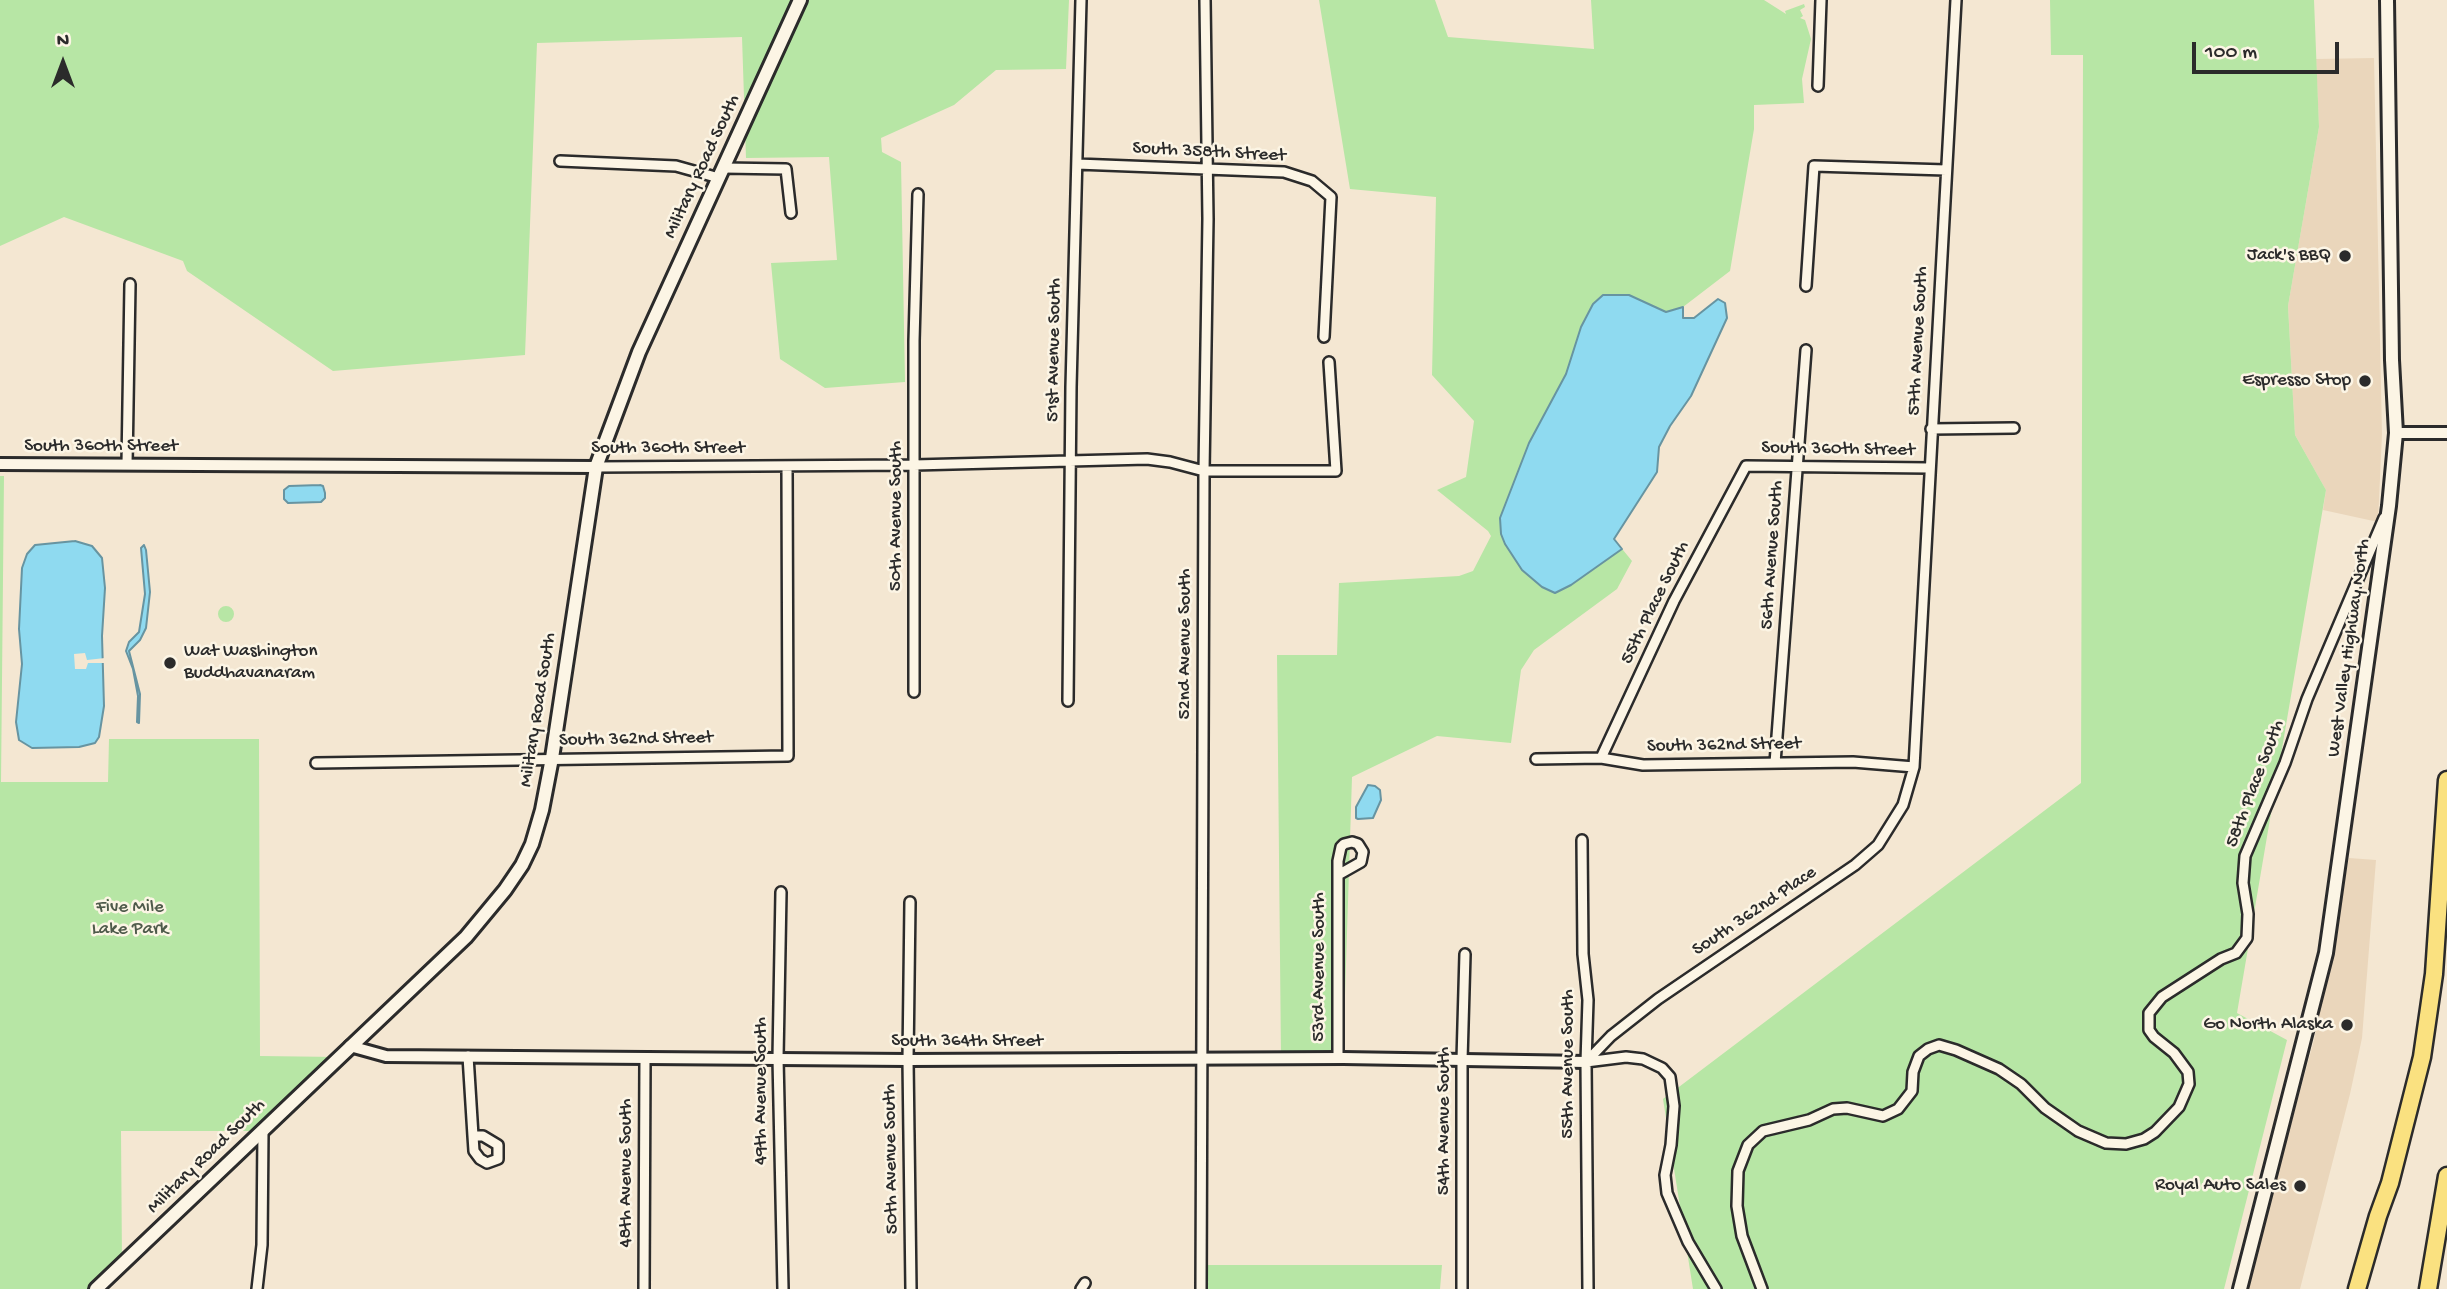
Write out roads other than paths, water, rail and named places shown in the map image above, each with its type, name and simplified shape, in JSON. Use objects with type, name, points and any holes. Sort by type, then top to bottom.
[{"type":"highway","points":[[2357,1289],[2390,1183],[2422,1057],[2434,974],[2447,780]]},
{"type":"highway","points":[[2428,1289],[2447,1176]]},
{"type":"main road","name":"Military Road South","points":[[96,1289],[466,937],[505,890],[532,844],[552,758],[596,467],[639,352],[800,0]]},
{"type":"main road","name":"West Valley Highway North","points":[[2240,1289],[2326,953],[2389,506],[2396,433],[2392,360],[2387,0]]},
{"type":"street","name":"51st Avenue South","points":[[1068,701],[1071,387],[1081,0]]},
{"type":"street","name":"52nd Avenue South","points":[[1201,1289],[1207,168],[1205,0]]},
{"type":"street","points":[[1818,86],[1822,0]]},
{"type":"street","name":"57th Avenue South","points":[[1914,767],[1956,0]]},
{"type":"street","points":[[560,161],[676,166],[722,173],[786,169],[791,214]]},
{"type":"street","name":"South 358th Street","points":[[1077,164],[1284,172],[1312,181],[1331,197],[1324,337]]},
{"type":"street","points":[[1806,285],[1814,166],[1946,170]]},
{"type":"street","name":"50th Avenue South","points":[[914,692],[914,341],[918,194]]},
{"type":"street","points":[[127,464],[130,284]]},
{"type":"street","name":"56th Avenue South","points":[[1775,763],[1806,350]]},
{"type":"street","name":"South 360th Street","points":[[0,464],[596,467],[914,465],[1147,459],[1170,461],[1204,471],[1336,471],[1329,362]]},
{"type":"street","name":"South 360th Street","points":[[1931,429],[2014,428]]},
{"type":"street","points":[[2396,433],[2447,433]]},
{"type":"street","name":"South 362nd Street","points":[[316,763],[788,756],[787,466]]},
{"type":"street","name":"South 360th Street","points":[[1746,466],[1929,468]]},
{"type":"street","name":"55th Place South","points":[[1601,758],[1674,601],[1746,466]]},
{"type":"street","name":"58th Place South","points":[[1762,1289],[1742,1236],[1738,1216],[1738,1171],[1748,1145],[1763,1131],[1809,1120],[1833,1109],[1847,1108],[1884,1115],[1899,1109],[1912,1091],[1913,1072],[1919,1056],[1928,1049],[1940,1045],[1999,1069],[2021,1084],[2045,1108],[2078,1130],[2106,1143],[2126,1144],[2144,1139],[2155,1132],[2179,1107],[2189,1084],[2188,1072],[2174,1053],[2149,1030],[2149,1013],[2162,997],[2242,947],[2247,938],[2248,914],[2243,883],[2245,856],[2285,763],[2307,699],[2389,506]]},
{"type":"street","name":"South 362nd Street","points":[[1536,759],[1601,758],[1643,765],[1853,762],[1914,767]]},
{"type":"street","name":"South 362nd Place","points":[[1586,1062],[1611,1036],[1658,999],[1855,865],[1878,845],[1903,805],[1914,767]]},
{"type":"street","name":"55th Avenue South","points":[[1582,840],[1583,954],[1588,1000],[1588,1289]]},
{"type":"street","name":"53rd Avenue South","points":[[1338,875],[1338,1058]]},
{"type":"street","name":"49th Avenue South","points":[[781,892],[778,1058],[783,1289]]},
{"type":"street","name":"50th Avenue South","points":[[910,902],[908,1059],[911,1289]]},
{"type":"street","name":"54th Avenue South","points":[[1462,1289],[1465,954]]},
{"type":"street","name":"South 364th Street","points":[[350,1046],[386,1056],[1338,1058],[1586,1062]]},
{"type":"street","points":[[468,1056],[473,1136]]},
{"type":"street","points":[[1586,1062],[1634,1057],[1656,1064],[1668,1074],[1674,1105],[1666,1172],[1667,1193],[1688,1242],[1716,1289]]},
{"type":"street","name":"48th Avenue South","points":[[644,1289],[645,1058]]},
{"type":"street","points":[[257,1289],[261,1245],[263,1130]]},
{"type":"water","points":[[1603,295],[1629,295],[1666,312],[1683,307],[1683,318],[1694,318],[1718,299],[1725,303],[1727,318],[1691,396],[1659,447],[1657,472],[1614,539],[1622,549],[1555,593],[1542,587],[1522,570],[1505,544],[1500,518],[1529,443],[1566,374],[1581,327],[1593,304]]},
{"type":"water","points":[[320,485],[325,493],[321,502],[288,503],[284,499],[284,490],[289,486]]},
{"type":"water","points":[[75,541],[92,546],[102,558],[105,588],[102,636],[104,706],[99,737],[95,743],[79,747],[32,748],[19,740],[16,722],[22,664],[19,629],[22,568],[27,554],[35,545]]},
{"type":"water","points":[[144,545],[150,592],[146,628],[140,640],[129,651],[140,694],[139,723],[138,696],[133,669],[126,651],[129,642],[139,632],[145,594],[141,548]]},
{"type":"water","points":[[1368,785],[1380,790],[1381,800],[1373,818],[1358,819],[1356,807]]},
{"type":"place","name":"Jack's BBQ","points":[[2345,256]]},
{"type":"place","name":"Espresso Stop","points":[[2365,381]]},
{"type":"place","name":"Wat Washington Buddhavanaram","points":[[170,663]]},
{"type":"place","name":"Go North Alaska","points":[[2347,1025]]},
{"type":"place","name":"Royal Auto Sales","points":[[2300,1186]]},
{"type":"park label","name":"Five Mile Lake Park","points":[[130,919]]}]
